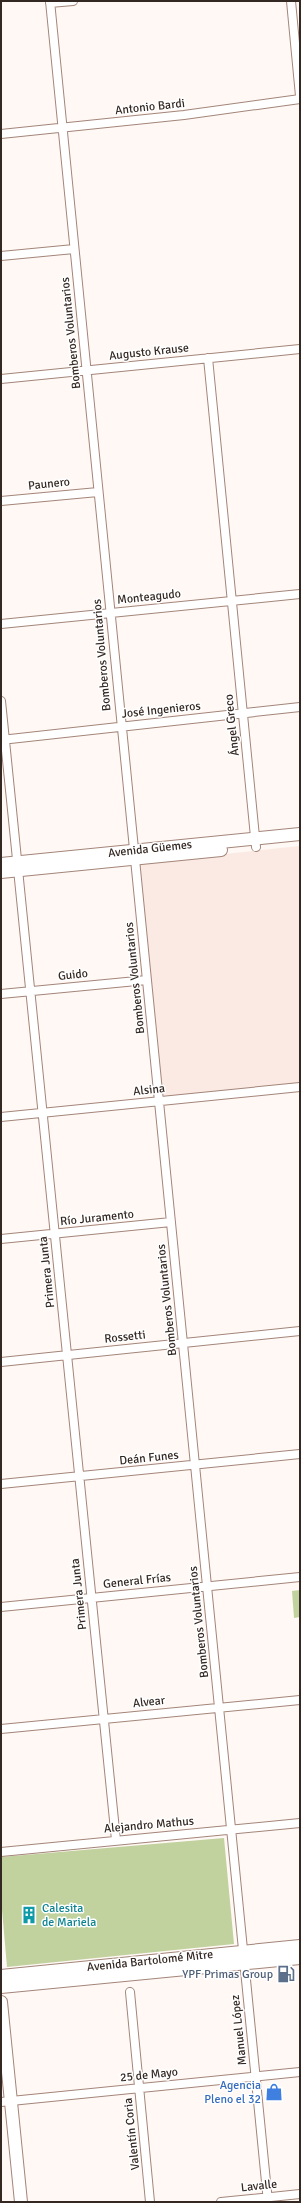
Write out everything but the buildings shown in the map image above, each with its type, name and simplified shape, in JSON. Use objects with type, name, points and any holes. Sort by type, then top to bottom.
[{"type":"main road","name":"Avenida Güemes","points":[[256,843],[300,834]]},
{"type":"main road","name":"Avenida Güemes","points":[[1,872],[17,867],[135,854],[256,843],[300,842]]},
{"type":"main road","name":"Avenida Güemes","points":[[1,864],[17,867]]},
{"type":"main road","name":"Avenida Bartolomé Mitre","points":[[1,1987],[244,1958],[300,1946]]},
{"type":"main road","name":"Avenida Bartolomé Mitre","points":[[1,1976],[244,1958],[300,1958]]},
{"type":"main road","points":[[1,2002],[6,2101],[21,2202]]},
{"type":"street","points":[[50,2],[74,1]]},
{"type":"street","points":[[291,1],[300,97]]},
{"type":"street","name":"Bomberos Voluntarios","points":[[50,2],[244,1958]]},
{"type":"street","name":"Antonio Bardi","points":[[1,134],[184,116],[300,97]]},
{"type":"street","points":[[1,256],[74,249]]},
{"type":"street","name":"Augusto Krause","points":[[1,379],[300,348]]},
{"type":"street","name":"Ángel Greco","points":[[208,358],[256,843]]},
{"type":"street","name":"Paunero","points":[[1,501],[98,492]]},
{"type":"street","name":"Monteagudo","points":[[1,624],[300,594]]},
{"type":"street","name":"Primera Junta","points":[[1,701],[3,740],[55,1234],[116,1840]]},
{"type":"street","name":"José Ingenieros","points":[[3,740],[300,707]]},
{"type":"street","name":"Guido","points":[[1,994],[147,980]]},
{"type":"street","name":"Alsina","points":[[1,1117],[300,1087]]},
{"type":"street","name":"Río Juramento","points":[[1,1239],[171,1222]]},
{"type":"street","name":"Rossetti","points":[[1,1362],[300,1331]]},
{"type":"street","name":"Deán Funes","points":[[1,1484],[300,1454]]},
{"type":"street","name":"General Frías","points":[[1,1607],[300,1577]]},
{"type":"street","name":"Alvear","points":[[1,1729],[300,1700]]},
{"type":"street","name":"Alejandro Mathus","points":[[1,1852],[300,1823]]},
{"type":"street","name":"Manuel López","points":[[244,1958],[268,2200]]},
{"type":"street","name":"Valentín Coria","points":[[130,1992],[150,2202]]},
{"type":"street","name":"25 de Mayo","points":[[6,2101],[300,2072]]},
{"type":"street","name":"Lavalle","points":[[221,2202],[268,2200],[300,2194]]},
{"type":"shaded area","points":[[300,846],[300,1084],[162,1097],[139,863]]},
{"type":"green space","points":[[300,1590],[300,1617],[294,1618],[292,1591]]},
{"type":"green space","points":[[224,1838],[234,1944],[7,1967],[1,1898],[1,1857]]},
{"type":"place","name":"Calesita de Mariela","points":[[29,1915]]},
{"type":"place","name":"YPF Primas Group","points":[[286,1974]]},
{"type":"place","name":"Agencia Pleno el 32","points":[[274,2092]]}]
